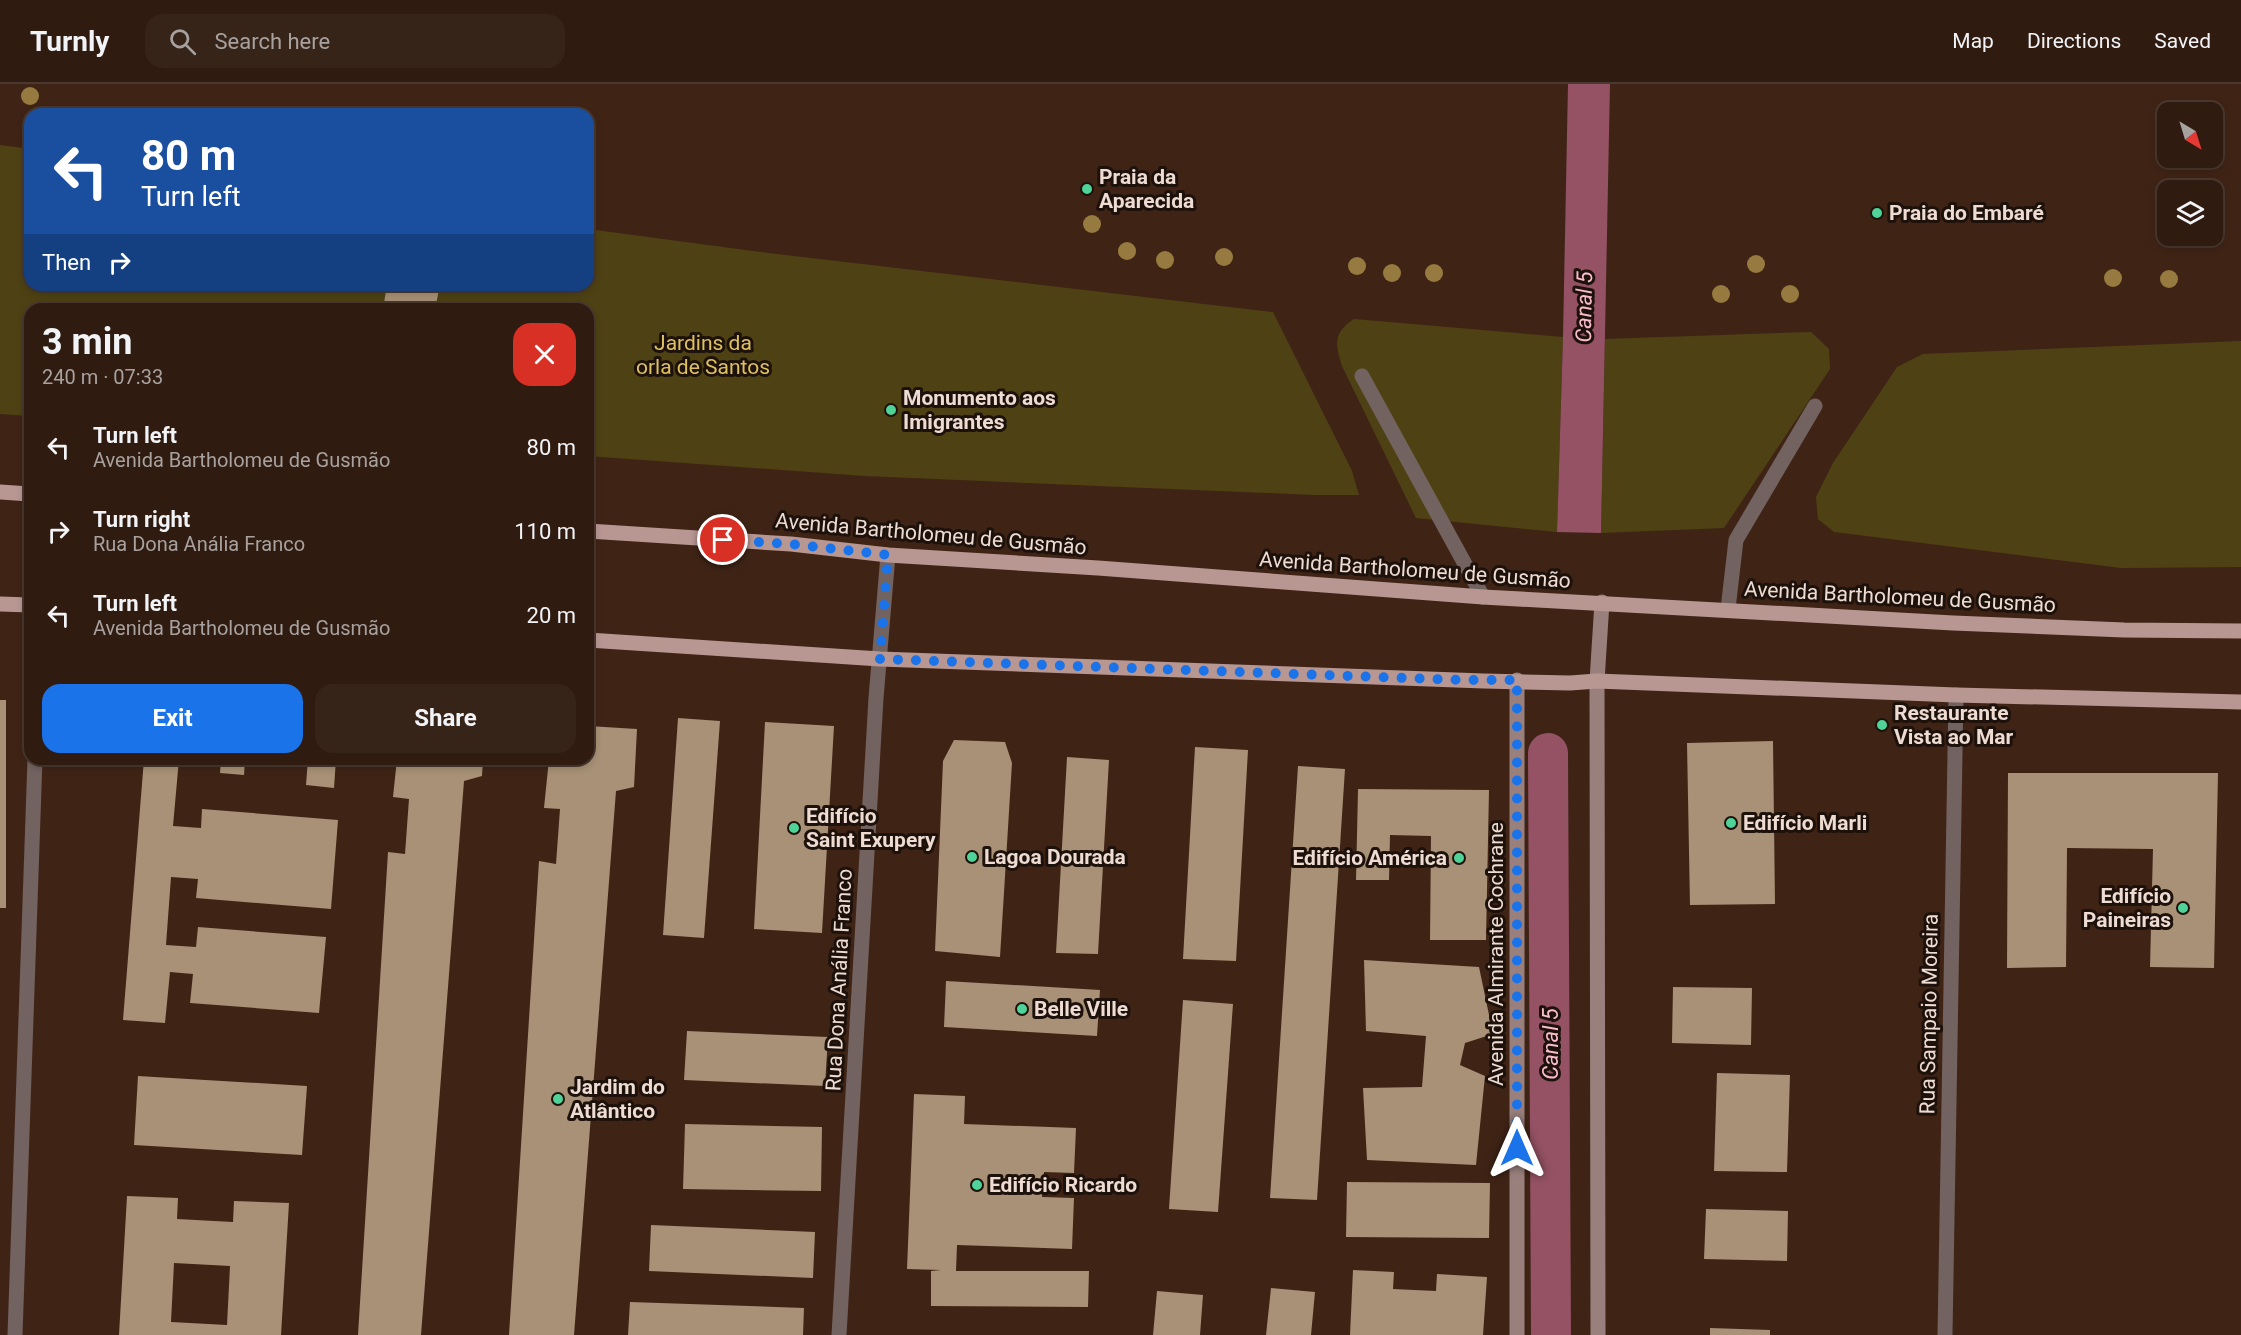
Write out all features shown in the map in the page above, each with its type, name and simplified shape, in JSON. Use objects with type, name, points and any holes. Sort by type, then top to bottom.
[{"type":"main road","points":[[0,492],[24,494]]},
{"type":"main road","name":"Avenida Bartholomeu de Gusmão","points":[[594,531],[791,544],[888,555],[1483,597],[1964,623],[2124,630],[2241,631]]},
{"type":"main road","points":[[1598,1335],[1597,681],[1602,602]]},
{"type":"main road","points":[[0,604],[24,605]]},
{"type":"main road","points":[[594,640],[880,659],[1484,681],[1570,683],[1597,681],[2241,702]]},
{"type":"main road","name":"Avenida Almirante Cochrane","points":[[1517,680],[1517,1335]]},
{"type":"street","points":[[1362,376],[1483,597]]},
{"type":"street","points":[[1728,609],[1736,540],[1815,406]]},
{"type":"street","name":"Rua Dona Anália Franco","points":[[838,1335],[888,555]]},
{"type":"street","name":"Rua Sampaio Moreira","points":[[1945,1335],[1956,694]]},
{"type":"street","points":[[15,1335],[35,765]]},
{"type":"green space","name":"Jardins da orla de Santos","points":[[0,145],[24,148],[24,291],[594,291],[594,230],[768,253],[1273,312],[1352,471],[1359,495],[865,476],[594,456],[594,303],[24,303],[24,416],[0,414]]},
{"type":"green space","points":[[1354,319],[1563,337],[1557,532],[1416,518],[1342,366],[1337,345],[1339,334]]},
{"type":"green space","points":[[1811,332],[1829,349],[1830,369],[1724,528],[1601,533],[1605,339]]},
{"type":"green space","points":[[2241,341],[2241,567],[2121,568],[1834,532],[1818,519],[1816,497],[1833,463],[1897,367],[1923,354]]},
{"type":"water","points":[[1568,84],[1610,84],[1601,533],[1557,532]]},
{"type":"building","points":[[386,291],[439,291],[436,303],[384,303]]},
{"type":"building","points":[[0,700],[6,700],[6,908],[0,908]]},
{"type":"building","points":[[678,718],[720,721],[704,938],[663,935]]},
{"type":"building","name":"Edifício Saint Exupery","points":[[765,722],[834,726],[822,933],[754,929]]},
{"type":"building","name":"Jardim do Atlântico","points":[[594,726],[637,729],[634,787],[616,791],[574,1335],[509,1335],[539,861],[556,864],[560,809],[544,808],[548,765],[594,765]]},
{"type":"building","name":"Lagoa Dourada","points":[[954,740],[1005,742],[1012,763],[1000,957],[935,951],[943,761]]},
{"type":"building","name":"Edifício Marli","points":[[1773,741],[1775,904],[1690,905],[1687,743]]},
{"type":"building","points":[[1195,747],[1248,750],[1236,961],[1183,959]]},
{"type":"building","points":[[1067,757],[1109,760],[1098,954],[1056,953]]},
{"type":"building","points":[[144,765],[178,765],[173,826],[201,828],[202,809],[338,820],[331,909],[196,898],[198,879],[171,877],[166,945],[196,947],[198,927],[326,937],[319,1013],[190,1003],[193,974],[170,972],[165,1023],[123,1020]]},
{"type":"building","points":[[221,765],[245,765],[244,775],[220,773]]},
{"type":"building","points":[[308,765],[336,765],[334,788],[306,785]]},
{"type":"building","points":[[396,765],[483,765],[482,776],[464,781],[421,1335],[358,1335],[388,852],[405,854],[409,799],[393,797]]},
{"type":"building","points":[[1298,766],[1345,769],[1317,1200],[1270,1198]]},
{"type":"building","points":[[2008,773],[2218,773],[2214,968],[2150,967],[2153,849],[2067,848],[2066,967],[2007,968]]},
{"type":"building","name":"Edifício América","points":[[1358,789],[1489,790],[1486,940],[1430,940],[1431,836],[1390,835],[1389,880],[1356,880]]},
{"type":"building","points":[[1364,960],[1479,967],[1493,1034],[1465,1043],[1460,1065],[1485,1076],[1476,1165],[1367,1160],[1363,1088],[1422,1087],[1426,1036],[1366,1031]]},
{"type":"building","name":"Belle Ville","points":[[946,981],[1100,990],[1097,1036],[944,1027]]},
{"type":"building","points":[[1673,987],[1752,988],[1751,1045],[1672,1043]]},
{"type":"building","points":[[1183,1000],[1233,1004],[1218,1212],[1169,1209]]},
{"type":"building","points":[[687,1031],[828,1037],[825,1086],[684,1080]]},
{"type":"building","points":[[1717,1073],[1790,1075],[1787,1172],[1714,1171]]},
{"type":"building","points":[[138,1076],[307,1086],[302,1155],[134,1145]]},
{"type":"building","name":"Edifício Ricardo","points":[[914,1094],[965,1096],[964,1124],[1076,1128],[1074,1173],[1044,1172],[1042,1197],[1074,1198],[1072,1249],[957,1245],[956,1271],[1089,1271],[1088,1307],[931,1306],[931,1271],[941,1270],[907,1269]]},
{"type":"building","points":[[685,1124],[822,1127],[821,1191],[683,1189]]},
{"type":"building","points":[[1347,1182],[1490,1183],[1489,1238],[1346,1237]]},
{"type":"building","points":[[127,1196],[178,1198],[177,1219],[233,1222],[234,1201],[289,1203],[281,1335],[119,1335]],"holes":[[[174,1263],[230,1266],[227,1325],[171,1322]]]},
{"type":"building","points":[[1706,1209],[1788,1211],[1787,1261],[1704,1259]]},
{"type":"building","points":[[651,1225],[815,1232],[813,1278],[649,1271]]},
{"type":"building","points":[[1353,1270],[1394,1272],[1393,1289],[1436,1291],[1437,1274],[1487,1277],[1483,1335],[1350,1335]]},
{"type":"building","points":[[1271,1288],[1315,1292],[1311,1335],[1266,1335]]},
{"type":"building","points":[[1157,1291],[1203,1295],[1200,1335],[1153,1335]]},
{"type":"building","points":[[630,1302],[804,1308],[803,1335],[628,1335]]},
{"type":"building","points":[[1710,1328],[1770,1330],[1770,1335],[1710,1335]]},
{"type":"waterway","name":"Canal 5","points":[[1548,753],[1551,1335]]},
{"type":"place","name":"Praia da Aparecida","points":[[1087,189]]},
{"type":"place","name":"Praia do Embaré","points":[[1877,213]]},
{"type":"place","name":"Monumento aos Imigrantes","points":[[891,410]]},
{"type":"place","name":"Restaurante Vista ao Mar","points":[[1882,725]]},
{"type":"place","name":"Edifício Marli","points":[[1731,823]]},
{"type":"place","name":"Edifício Saint Exupery","points":[[794,828]]},
{"type":"place","name":"Lagoa Dourada","points":[[972,857]]},
{"type":"place","name":"Edifício América","points":[[1459,858]]},
{"type":"place","name":"Edifício Paineiras","points":[[2183,908]]},
{"type":"place","name":"Belle Ville","points":[[1022,1009]]},
{"type":"place","name":"Jardim do Atlântico","points":[[558,1099]]},
{"type":"place","name":"Edifício Ricardo","points":[[977,1185]]},
{"type":"route","points":[[723,540],[791,544],[888,555],[880,659],[1484,681],[1517,680],[1517,1148]]}]
